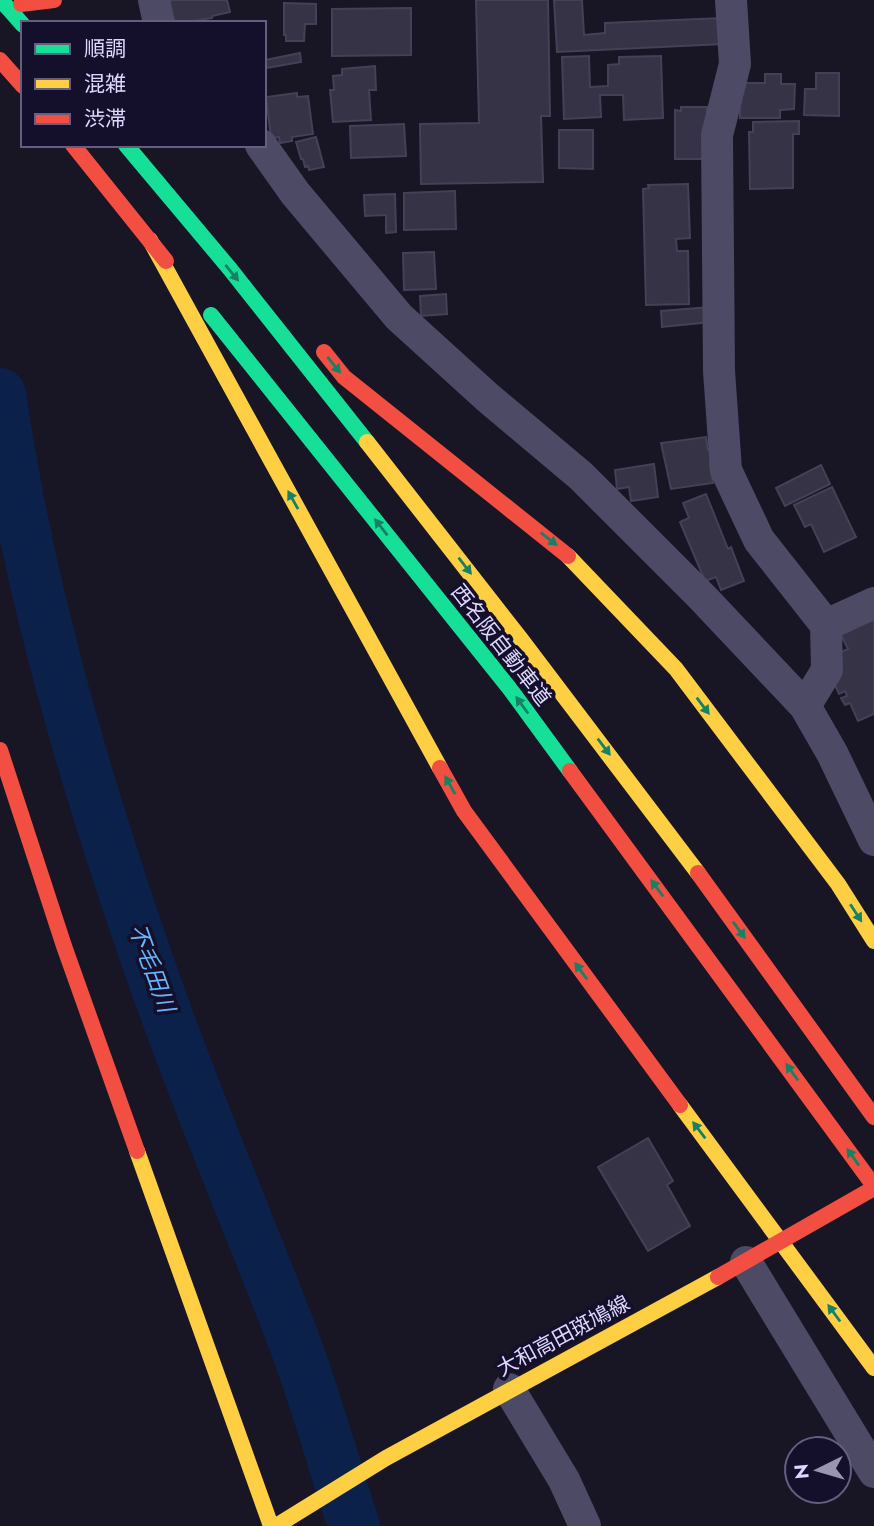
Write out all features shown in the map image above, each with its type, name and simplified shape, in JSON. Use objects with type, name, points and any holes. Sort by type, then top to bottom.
[{"type":"main road","points":[[13,8],[54,0]]},
{"type":"main road","points":[[0,62],[21,84]]},
{"type":"main road","name":"西名阪自動車道","points":[[75,147],[291,413],[510,689],[874,1187]]},
{"type":"main road","name":"西名阪自動車道","points":[[128,147],[324,386],[540,661],[701,877],[870,1112]]},
{"type":"main road","points":[[168,194],[237,253]]},
{"type":"main road","points":[[150,240],[464,811],[874,1368]]},
{"type":"main road","points":[[318,345],[344,377],[561,548],[676,669],[838,884],[874,941]]},
{"type":"main road","points":[[0,750],[69,959],[274,1526]]},
{"type":"main road","name":"大和高田斑鳩線","points":[[274,1526],[386,1458],[746,1262],[874,1187]]},
{"type":"street","points":[[154,0],[159,21]]},
{"type":"street","points":[[731,0],[735,64],[717,135],[719,371],[726,470],[759,540],[826,625],[827,670],[804,706]]},
{"type":"street","points":[[0,62],[9,55],[13,8]]},
{"type":"street","points":[[262,147],[295,193],[399,317],[487,397],[581,476],[702,597],[804,706],[832,753],[874,840]]},
{"type":"street","points":[[826,625],[874,603]]},
{"type":"street","points":[[746,1262],[874,1472]]},
{"type":"street","points":[[509,1389],[564,1480],[585,1526]]},
{"type":"building","points":[[227,0],[230,12],[194,21],[172,21],[168,1]]},
{"type":"building","points":[[476,0],[548,0],[550,116],[541,116],[543,182],[421,184],[420,124],[479,123]]},
{"type":"building","points":[[554,0],[582,0],[584,35],[605,33],[605,23],[722,18],[723,44],[557,52]]},
{"type":"building","points":[[284,3],[316,4],[316,24],[305,24],[304,41],[286,41]]},
{"type":"building","points":[[411,8],[411,55],[332,56],[332,9]]},
{"type":"building","points":[[300,53],[301,62],[266,68],[266,60]]},
{"type":"building","points":[[589,56],[590,87],[608,86],[608,65],[619,64],[619,57],[661,56],[663,118],[624,120],[623,95],[600,95],[601,117],[564,119],[562,57]]},
{"type":"building","points":[[375,66],[376,90],[369,90],[371,120],[333,122],[330,90],[334,90],[333,76],[342,75],[342,69]]},
{"type":"building","points":[[816,73],[839,73],[839,116],[804,115],[805,89],[816,89]]},
{"type":"building","points":[[765,74],[781,74],[781,84],[795,84],[794,109],[780,110],[780,118],[740,118],[740,83],[765,83]]},
{"type":"building","points":[[297,93],[297,97],[308,96],[313,134],[292,137],[292,141],[280,143],[279,137],[271,138],[266,97]]},
{"type":"building","points":[[681,107],[707,107],[707,159],[675,159],[675,110],[681,111]]},
{"type":"building","points":[[799,121],[799,134],[793,134],[793,188],[750,189],[749,132],[753,132],[753,122]]},
{"type":"building","points":[[404,124],[406,156],[351,158],[350,126]]},
{"type":"building","points":[[559,130],[593,130],[593,169],[559,168]]},
{"type":"building","points":[[316,137],[324,167],[309,170],[301,159],[296,142]]},
{"type":"building","points":[[688,184],[690,238],[676,239],[677,251],[688,251],[689,304],[646,305],[643,189],[649,188],[648,185]]},
{"type":"building","points":[[455,191],[456,229],[404,230],[404,193]]},
{"type":"building","points":[[395,194],[396,232],[386,233],[386,215],[365,216],[364,195]]},
{"type":"building","points":[[434,252],[436,289],[404,290],[403,253]]},
{"type":"building","points":[[446,294],[447,314],[421,316],[420,296]]},
{"type":"building","points":[[710,307],[711,322],[662,327],[661,311]]},
{"type":"building","points":[[706,437],[708,450],[712,449],[710,466],[713,483],[671,489],[661,443]]},
{"type":"building","points":[[654,464],[658,497],[631,501],[629,487],[617,489],[615,470]]},
{"type":"building","points":[[821,465],[830,484],[785,506],[776,488]]},
{"type":"building","points":[[832,487],[856,537],[824,552],[811,524],[805,527],[794,505]]},
{"type":"building","points":[[706,494],[744,581],[721,590],[716,577],[705,581],[680,522],[689,518],[683,503]]},
{"type":"building","points":[[874,612],[874,714],[858,721],[850,703],[845,705],[841,698],[847,696],[845,691],[839,694],[830,674],[834,655],[848,649],[838,629]]},
{"type":"building","points":[[648,1138],[673,1181],[667,1185],[690,1226],[648,1251],[598,1167]]},
{"type":"waterway","name":"不毛田川","points":[[0,394],[12,468],[44,616],[105,834],[169,1022],[300,1357],[354,1526]]},
{"type":"traffic: fast","points":[[1,0],[21,23]]},
{"type":"traffic: fast","points":[[128,147],[230,269],[367,442]]},
{"type":"traffic: fast","points":[[211,315],[510,689],[570,771]]},
{"type":"traffic: slow","points":[[150,240],[440,768]]},
{"type":"traffic: slow","points":[[367,442],[698,873]]},
{"type":"traffic: slow","points":[[568,556],[676,669],[838,884],[874,941]]},
{"type":"traffic: slow","points":[[680,1105],[874,1368]]},
{"type":"traffic: slow","points":[[137,1151],[271,1526]]},
{"type":"traffic: slow","points":[[276,1526],[386,1458],[718,1277]]},
{"type":"traffic: jam","points":[[21,4],[54,0]]},
{"type":"traffic: jam","points":[[0,60],[21,84]]},
{"type":"traffic: jam","points":[[75,147],[166,261]]},
{"type":"traffic: jam","points":[[324,352],[344,377],[568,556]]},
{"type":"traffic: jam","points":[[0,750],[64,946],[137,1151]]},
{"type":"traffic: jam","points":[[440,768],[464,811],[680,1105]]},
{"type":"traffic: jam","points":[[570,771],[874,1186]]},
{"type":"traffic: jam","points":[[698,873],[874,1117]]},
{"type":"traffic: jam","points":[[718,1277],[874,1188]]}]
